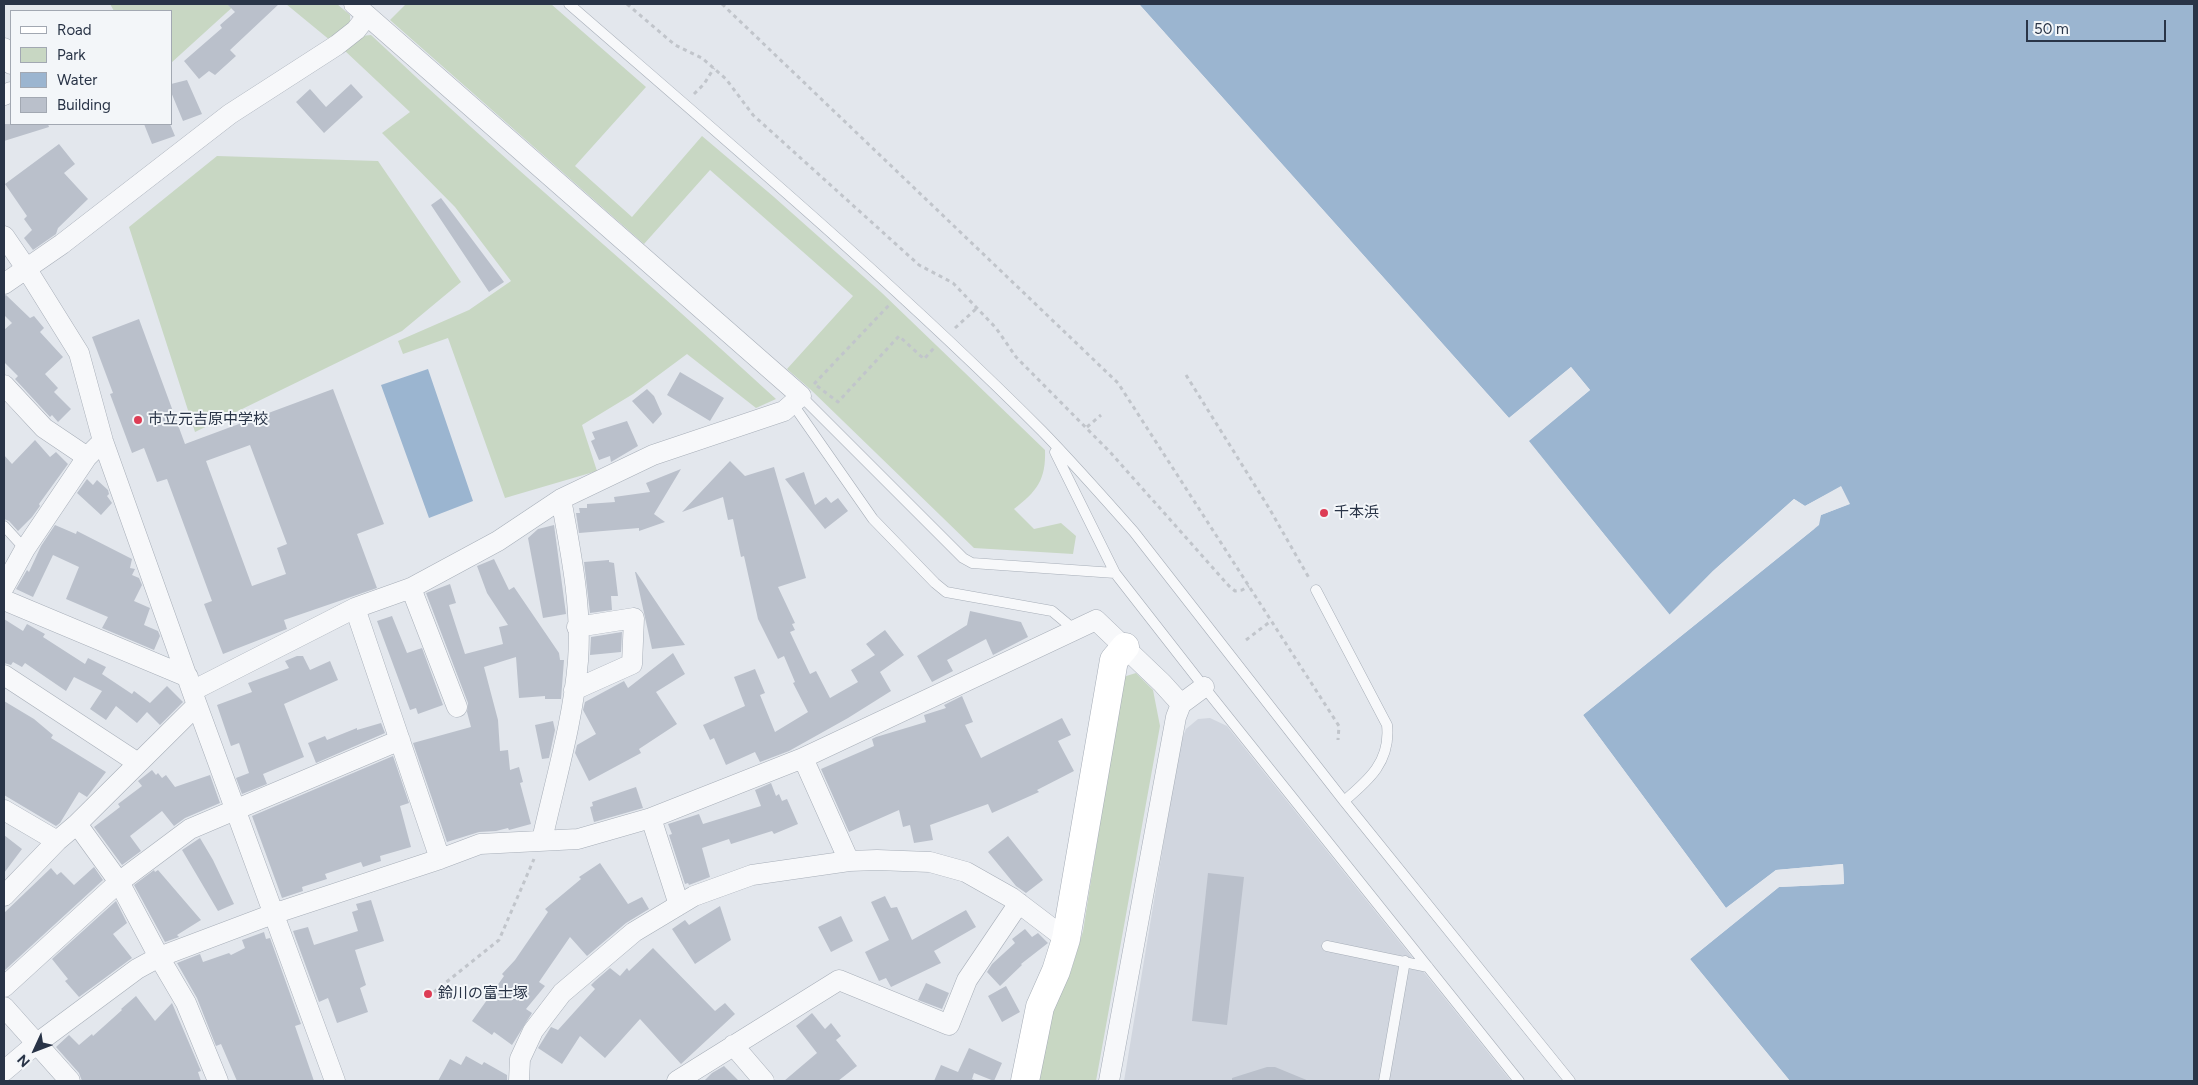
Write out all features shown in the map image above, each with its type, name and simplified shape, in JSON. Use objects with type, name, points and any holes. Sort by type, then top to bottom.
[{"type":"street","points":[[4,284],[62,244],[230,114],[337,45],[356,30],[360,10]]},
{"type":"street","points":[[4,896],[57,841],[138,763],[192,691],[355,608],[411,588],[498,541],[561,499],[653,455],[784,411],[797,400],[360,10]]},
{"type":"street","points":[[4,48],[10,62]]},
{"type":"street","points":[[4,236],[79,353],[103,441],[234,808],[335,1081]]},
{"type":"street","points":[[4,385],[44,428],[87,457]]},
{"type":"street","points":[[4,587],[25,549],[87,457],[103,441]]},
{"type":"street","points":[[542,840],[568,726],[578,661],[576,583],[561,499]]},
{"type":"street","points":[[411,588],[457,707]]},
{"type":"street","points":[[4,600],[192,691]]},
{"type":"street","points":[[355,608],[440,860]]},
{"type":"street","points":[[574,690],[632,664],[634,618],[577,627]]},
{"type":"street","points":[[4,1071],[36,1044],[137,969],[159,957],[273,914],[440,860],[480,844],[578,838],[651,818],[803,758],[1096,620],[1162,683],[1181,704]]},
{"type":"street","points":[[1025,1081],[1040,1007],[1056,970],[1066,939],[1114,660],[1125,647]]},
{"type":"street","points":[[4,676],[138,763]]},
{"type":"street","points":[[1109,1081],[1176,717],[1181,704],[1204,687]]},
{"type":"street","points":[[4,987],[119,882],[190,829],[234,808],[400,740]]},
{"type":"street","points":[[803,758],[849,862]]},
{"type":"street","points":[[4,810],[57,841]]},
{"type":"street","points":[[651,818],[679,905]]},
{"type":"street","points":[[76,824],[119,882],[186,1003],[218,1081]]},
{"type":"street","points":[[519,1081],[520,1059],[533,1030],[562,992],[634,932],[694,896],[752,875],[849,862],[877,860],[930,862],[966,872],[1019,903],[1066,939]]},
{"type":"street","points":[[676,1081],[839,980],[949,1025],[966,980],[1019,903]]},
{"type":"street","points":[[4,1007],[70,1081]]},
{"type":"street","points":[[733,1045],[764,1081]]},
{"type":"lane","points":[[569,4],[898,294],[1043,432],[1134,532],[1344,801],[1570,1081]]},
{"type":"lane","points":[[797,400],[963,558],[972,562],[1115,573]]},
{"type":"lane","points":[[797,400],[873,520],[935,583],[946,592],[1052,611],[1076,630]]},
{"type":"lane","points":[[1043,432],[1061,462],[1083,511],[1115,573],[1519,1081]]},
{"type":"lane","points":[[4,526],[25,549]]},
{"type":"lane","points":[[1316,590],[1387,725],[1388,736],[1376,772],[1344,801]]},
{"type":"lane","points":[[1327,946],[1428,967]]},
{"type":"lane","points":[[1384,1081],[1405,961]]},
{"type":"path","points":[[628,4],[675,45],[702,58],[714,68],[733,86],[753,115],[919,265],[953,283],[996,328],[1016,357],[1087,427],[1229,586],[1235,591],[1249,586]]},
{"type":"path","points":[[722,4],[1118,383],[1339,726],[1338,740]]},
{"type":"path","points":[[692,97],[704,84],[714,68]]},
{"type":"path","points":[[898,294],[810,389],[818,385],[838,402],[898,336],[924,358],[936,346]]},
{"type":"path","points":[[955,328],[977,308]]},
{"type":"path","points":[[1186,375],[1269,508],[1316,590]]},
{"type":"path","points":[[1087,427],[1101,415]]},
{"type":"path","points":[[1246,640],[1271,621]]},
{"type":"path","points":[[434,992],[499,940],[542,840]]},
{"type":"shaded area","points":[[1210,718],[1227,726],[1511,1081],[1124,1081],[1180,744],[1186,729],[1198,719]]},
{"type":"green space","points":[[110,4],[236,4],[172,62],[172,10],[113,10]]},
{"type":"green space","points":[[286,4],[337,4],[350,15],[350,24],[331,41]]},
{"type":"green space","points":[[406,4],[551,4],[646,87],[575,166],[632,217],[702,136],[882,293],[1045,450],[1042,477],[1029,496],[1014,509],[1034,529],[1061,523],[1076,536],[1073,554],[974,548],[787,369],[853,296],[710,170],[644,244],[390,20]]},
{"type":"green space","points":[[371,35],[471,127],[776,399],[756,408],[687,354],[633,394],[582,425],[597,471],[505,498],[448,338],[403,354],[398,341],[469,310],[511,281],[455,207],[382,133],[410,112],[344,50],[361,36]]},
{"type":"green space","points":[[217,156],[378,161],[461,282],[402,331],[195,432],[129,227]]},
{"type":"green space","points":[[1136,673],[1153,690],[1160,726],[1096,1081],[1039,1081],[1051,1013],[1071,971],[1083,931],[1123,677]]},
{"type":"water","points":[[1139,4],[2194,4],[2194,1081],[1790,1081],[1690,959],[1779,887],[1844,884],[1843,864],[1776,870],[1726,908],[1583,715],[1819,525],[1821,515],[1849,504],[1841,487],[1805,506],[1794,499],[1713,571],[1670,615],[1528,441],[1590,390],[1571,367],[1509,418]]},
{"type":"water","points":[[428,369],[473,501],[429,518],[381,385]]},
{"type":"pier","points":[[1136,4],[1139,4],[1509,418],[1571,367],[1590,390],[1529,441],[1669,615],[1713,571],[1794,499],[1805,506],[1841,486],[1850,504],[1821,515],[1818,522],[1820,513],[1846,503],[1840,490],[1805,508],[1794,502],[1715,572],[1671,617],[1668,617],[1526,442],[1527,439],[1586,390],[1570,371],[1511,420],[1508,420]]},
{"type":"pier","points":[[1816,525],[1814,529],[1583,715],[1726,908],[1776,870],[1843,864],[1844,884],[1779,887],[1690,959],[1790,1081],[1787,1081],[1687,959],[1778,885],[1841,881],[1841,867],[1777,872],[1725,911],[1580,715]]},
{"type":"building","points":[[227,4],[279,4],[230,50],[236,56],[215,75],[209,71],[199,79],[184,61],[222,28],[220,25],[235,12]]},
{"type":"building","points":[[187,80],[202,114],[183,121],[172,94],[172,84]]},
{"type":"building","points":[[351,84],[363,97],[324,133],[296,102],[310,89],[326,107]]},
{"type":"building","points":[[4,124],[48,125],[49,127],[4,141]]},
{"type":"building","points":[[144,125],[170,125],[175,136],[152,144]]},
{"type":"building","points":[[59,144],[75,164],[64,173],[88,199],[58,228],[56,234],[33,250],[24,238],[32,230],[24,219],[27,216],[5,184]]},
{"type":"building","points":[[441,198],[504,282],[489,292],[431,205]]},
{"type":"building","points":[[6,295],[30,318],[34,316],[44,328],[40,332],[63,357],[45,374],[58,388],[54,392],[71,409],[58,422],[52,415],[50,417],[15,379],[18,376],[4,362],[4,330],[12,323],[4,315],[4,296]]},
{"type":"building","points":[[139,319],[185,444],[333,389],[384,524],[357,534],[377,588],[284,620],[287,629],[223,654],[204,604],[212,601],[167,479],[157,482],[144,448],[132,453],[110,394],[113,393],[92,337]],"holes":[[[250,445],[287,544],[277,548],[286,574],[252,586],[206,461]]]},
{"type":"building","points":[[680,372],[724,398],[710,421],[667,395]]},
{"type":"building","points":[[647,389],[654,396],[662,414],[653,424],[632,401]]},
{"type":"building","points":[[627,421],[638,446],[611,462],[610,456],[599,460],[591,441],[595,439],[592,432]]},
{"type":"building","points":[[35,440],[50,457],[56,452],[68,464],[39,504],[40,506],[32,517],[18,531],[9,521],[4,519],[4,455],[12,464]]},
{"type":"building","points":[[730,461],[745,476],[774,467],[806,578],[778,587],[795,623],[792,624],[795,630],[790,632],[810,674],[816,671],[830,698],[858,682],[851,670],[875,655],[866,644],[885,630],[904,655],[880,672],[891,691],[848,718],[789,751],[760,762],[755,752],[726,765],[714,738],[710,740],[703,725],[745,706],[734,677],[755,669],[765,693],[760,695],[775,732],[808,712],[793,683],[795,682],[784,656],[778,659],[758,619],[744,556],[741,557],[733,519],[728,520],[723,497],[682,512]]},
{"type":"building","points":[[681,469],[654,514],[665,522],[639,531],[639,528],[579,533],[576,513],[580,513],[579,508],[587,508],[587,504],[615,502],[614,497],[650,492],[646,483]]},
{"type":"building","points":[[804,472],[815,505],[826,497],[831,503],[838,498],[848,511],[825,529],[785,479]]},
{"type":"building","points":[[87,479],[93,485],[97,480],[108,490],[109,494],[107,496],[112,503],[101,515],[77,493]]},
{"type":"building","points":[[55,525],[76,534],[77,531],[132,559],[130,568],[135,569],[132,575],[139,578],[142,585],[134,601],[150,608],[144,625],[158,631],[160,636],[154,650],[102,628],[108,617],[66,599],[79,567],[53,555],[33,597],[16,589],[27,570],[29,572],[41,546]]},
{"type":"building","points":[[554,525],[566,614],[543,618],[528,538],[538,529]]},
{"type":"building","points":[[494,559],[509,590],[514,587],[559,653],[560,660],[564,660],[561,699],[545,699],[545,696],[519,698],[516,657],[484,667],[498,720],[500,751],[508,750],[510,770],[519,767],[523,782],[520,783],[531,824],[509,830],[508,828],[479,832],[447,842],[413,743],[471,727],[467,712],[468,703],[426,593],[450,584],[456,603],[449,605],[465,654],[503,644],[499,627],[508,625],[487,593],[477,566]]},
{"type":"building","points":[[609,560],[609,562],[614,563],[618,596],[611,596],[612,610],[590,613],[584,562]]},
{"type":"building","points":[[636,572],[685,645],[652,649]]},
{"type":"building","points":[[970,611],[1021,622],[1028,637],[993,655],[986,639],[947,660],[953,671],[932,682],[917,656],[967,625]]},
{"type":"building","points":[[392,616],[407,653],[422,648],[443,705],[418,714],[416,708],[410,710],[377,621]]},
{"type":"building","points":[[4,619],[23,631],[27,624],[45,634],[43,637],[85,664],[88,658],[106,667],[102,674],[132,694],[134,691],[150,703],[167,686],[183,702],[160,725],[147,712],[137,723],[116,706],[106,720],[90,709],[102,691],[74,677],[66,691],[25,663],[22,667],[13,662],[11,665],[4,663]]},
{"type":"building","points":[[622,632],[621,652],[590,655],[591,637]]},
{"type":"building","points":[[673,653],[685,674],[656,692],[677,724],[639,749],[641,753],[589,781],[575,753],[577,745],[596,734],[583,710],[585,702],[624,681],[628,688]]},
{"type":"building","points":[[297,656],[303,656],[310,670],[330,661],[338,680],[284,704],[304,757],[263,774],[267,784],[242,794],[236,778],[249,773],[239,743],[231,746],[217,705],[252,692],[248,683],[289,668],[285,661]]},
{"type":"building","points":[[962,696],[973,722],[965,725],[981,758],[1062,718],[1071,735],[1058,741],[1074,771],[1037,790],[1039,792],[992,813],[988,804],[930,825],[933,840],[914,843],[910,825],[903,827],[899,810],[849,832],[821,769],[874,746],[872,739],[876,737],[926,722],[924,715],[946,708],[944,705]]},
{"type":"building","points":[[4,701],[34,719],[53,735],[51,738],[106,772],[87,797],[79,792],[60,823],[56,826],[4,795]]},
{"type":"building","points":[[553,721],[555,730],[549,758],[542,759],[535,725]]},
{"type":"building","points":[[381,723],[385,733],[316,763],[308,743],[325,736],[327,740],[357,728],[357,730]]},
{"type":"building","points":[[393,756],[409,803],[400,806],[411,847],[380,856],[381,861],[363,867],[361,862],[325,874],[327,879],[302,887],[303,891],[282,898],[252,816]]},
{"type":"building","points":[[152,770],[162,778],[166,775],[175,787],[210,775],[220,803],[185,818],[174,826],[162,811],[130,836],[141,851],[122,865],[94,827],[120,807],[118,804],[142,786],[138,781]]},
{"type":"building","points":[[771,783],[776,796],[779,794],[782,801],[787,799],[798,824],[774,834],[772,831],[731,844],[729,839],[702,848],[710,877],[689,885],[688,883],[685,884],[669,835],[672,834],[668,824],[699,814],[703,824],[761,806],[755,790]]},
{"type":"building","points":[[636,787],[643,808],[594,822],[590,807],[593,806],[592,802]]},
{"type":"building","points":[[4,835],[22,849],[4,873]]},
{"type":"building","points":[[1008,836],[1043,880],[1026,893],[1016,886],[988,852]]},
{"type":"building","points":[[200,838],[234,904],[218,911],[182,850]]},
{"type":"building","points":[[600,863],[628,904],[642,897],[649,909],[626,923],[587,956],[570,937],[539,982],[545,986],[526,1009],[532,1013],[512,1045],[494,1032],[492,1035],[472,1021],[504,976],[502,974],[515,960],[548,912],[545,909],[581,879],[579,877]]},
{"type":"building","points":[[94,867],[103,880],[4,971],[4,913],[51,868],[57,875],[61,872],[74,885]]},
{"type":"building","points":[[154,870],[155,872],[158,870],[201,920],[177,935],[179,937],[165,942],[134,885]]},
{"type":"building","points":[[1208,873],[1244,877],[1227,1025],[1192,1021]]},
{"type":"building","points":[[885,896],[891,908],[897,907],[912,940],[966,910],[976,927],[934,951],[941,963],[891,987],[886,978],[879,981],[865,952],[889,940],[871,902]]},
{"type":"building","points":[[371,900],[384,941],[355,950],[366,985],[360,988],[368,1012],[337,1023],[328,998],[319,1002],[293,931],[308,927],[314,945],[358,931],[352,912],[358,910],[356,904]]},
{"type":"building","points":[[116,901],[127,923],[113,934],[132,958],[79,997],[65,981],[68,979],[52,959]]},
{"type":"building","points":[[720,906],[731,940],[695,964],[672,929],[685,920],[689,925]]},
{"type":"building","points":[[841,916],[853,941],[831,952],[818,927]]},
{"type":"building","points":[[1025,929],[1032,937],[1038,933],[1048,943],[1021,964],[1000,986],[987,972],[992,964],[1015,943],[1012,939]]},
{"type":"building","points":[[264,932],[266,939],[270,938],[301,1024],[295,1026],[314,1081],[237,1081],[221,1044],[216,1046],[197,998],[177,963],[200,954],[203,962],[229,953],[231,955],[245,948],[242,940]]},
{"type":"building","points":[[653,948],[715,1011],[725,1003],[735,1014],[681,1064],[640,1019],[605,1058],[580,1036],[562,1064],[538,1048],[551,1027],[558,1030],[595,989],[591,985],[595,981],[610,968],[620,976],[627,968],[629,971]]},
{"type":"building","points":[[926,983],[949,993],[942,1009],[918,1000]]},
{"type":"building","points":[[1006,986],[1020,1012],[1002,1022],[988,996]]},
{"type":"building","points":[[136,996],[155,1021],[172,1003],[201,1071],[198,1072],[201,1081],[82,1081],[79,1073],[56,1047],[69,1035],[79,1045],[92,1034],[93,1036]]},
{"type":"building","points":[[812,1013],[825,1029],[831,1023],[841,1036],[836,1040],[857,1066],[838,1081],[784,1081],[817,1053],[796,1026]]},
{"type":"building","points":[[969,1048],[1002,1063],[994,1081],[974,1073],[972,1079],[977,1081],[934,1081],[941,1065],[958,1072]]},
{"type":"building","points":[[466,1056],[482,1065],[484,1062],[507,1075],[507,1081],[438,1081],[450,1059],[461,1065]]},
{"type":"building","points":[[724,1066],[739,1081],[704,1081],[712,1073]]},
{"type":"building","points":[[1267,1067],[1275,1067],[1309,1081],[1232,1081],[1232,1078]]},
{"type":"place","name":"市立元吉原中学校","points":[[138,420]]},
{"type":"place","name":"千本浜","points":[[1324,513]]},
{"type":"place","name":"鈴川の富士塚","points":[[428,994]]}]
